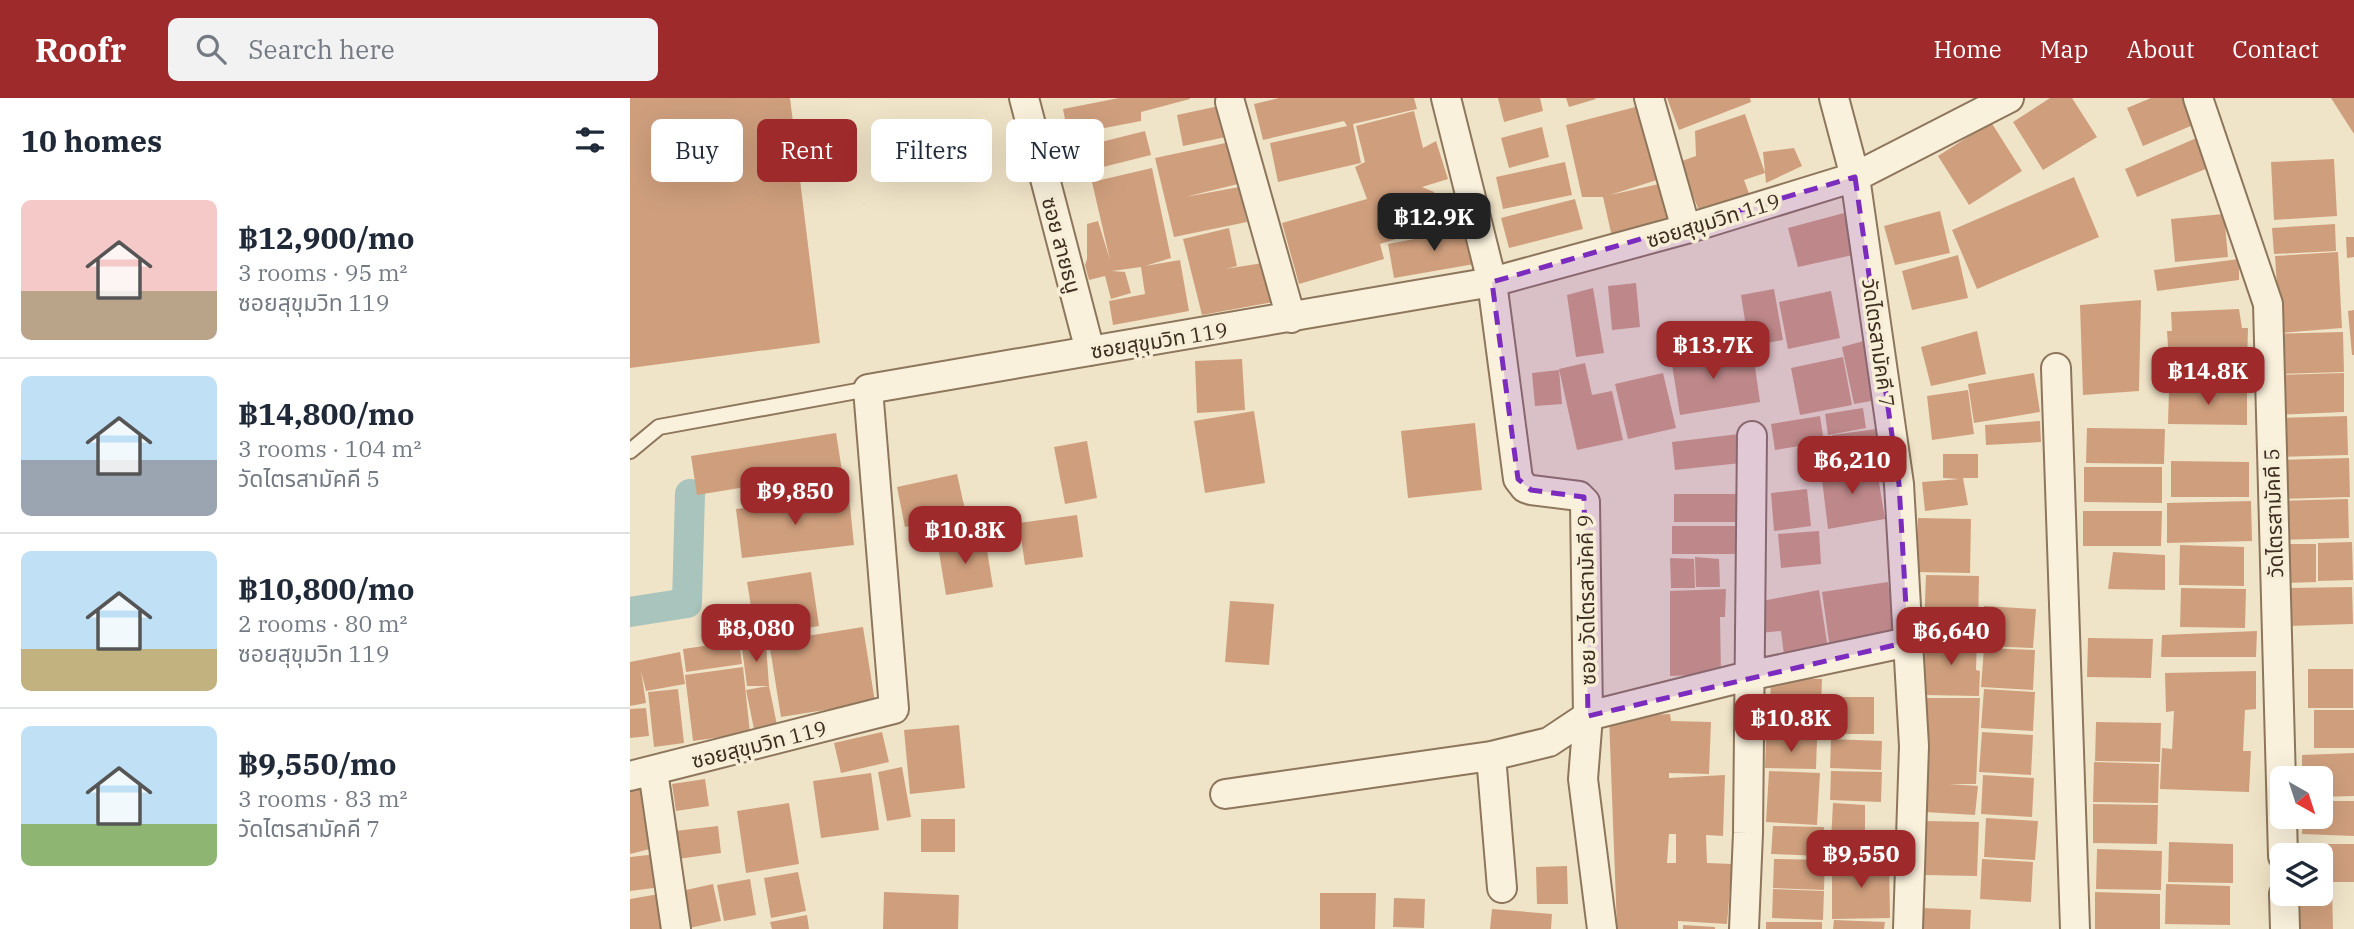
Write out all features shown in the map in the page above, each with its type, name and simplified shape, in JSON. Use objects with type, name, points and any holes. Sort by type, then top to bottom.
[{"type":"street","name":"ซอย สายธนู","points":[[1024,98],[1090,351]]},
{"type":"street","points":[[1446,98],[1492,282]]},
{"type":"street","points":[[1649,98],[1686,229]]},
{"type":"street","name":"วัดไตรสามัคคี 7","points":[[1835,98],[1855,177],[1899,484],[1914,746],[1908,929]]},
{"type":"street","name":"ซอยสุขุมวิท 119","points":[[642,774],[894,709],[869,389],[1492,282],[1686,229],[1855,177],[1971,107],[2010,98]]},
{"type":"street","name":"วัดไตรสามัคคี 5","points":[[2199,98],[2268,304],[2283,843]]},
{"type":"street","points":[[1230,102],[1291,318]]},
{"type":"street","name":"ซอย วัดไตรสามัคคี 9","points":[[1492,282],[1518,479],[1531,491],[1579,496],[1584,499],[1588,716],[1583,779],[1602,929]]},
{"type":"street","points":[[2056,368],[2075,929]]},
{"type":"street","points":[[1744,929],[1748,833],[1752,436]]},
{"type":"street","points":[[1225,793],[1491,755],[1549,742],[1588,716],[1748,676],[1908,642]]},
{"type":"street","points":[[1491,755],[1502,888]]},
{"type":"street","points":[[642,774],[676,929]]},
{"type":"street","points":[[2284,906],[2285,929]]},
{"type":"lane","points":[[630,451],[659,427],[869,389]]},
{"type":"highlighted area","points":[[1855,177],[1899,484],[1908,642],[1588,716],[1584,497],[1531,490],[1518,479],[1492,282]]},
{"type":"building","points":[[630,98],[790,98],[793,119],[757,119],[757,182],[800,182],[820,343],[630,368]]},
{"type":"building","points":[[1119,98],[1190,98],[1141,112],[1141,121],[1104,128],[1104,119],[1065,119],[1063,109]]},
{"type":"building","points":[[1279,98],[1414,98],[1417,109],[1353,124],[1361,163],[1278,182],[1270,143],[1347,126],[1344,121],[1263,140],[1254,104]]},
{"type":"building","points":[[1498,98],[1540,98],[1543,111],[1504,122]]},
{"type":"building","points":[[1566,98],[1595,98],[1596,99],[1569,107]]},
{"type":"building","points":[[1667,98],[1750,98],[1751,102],[1679,130]]},
{"type":"building","points":[[2050,98],[2072,98],[2097,137],[2043,170],[2013,122]]},
{"type":"building","points":[[2151,98],[2187,98],[2198,123],[2143,146],[2127,108]]},
{"type":"building","points":[[2331,98],[2354,98],[2354,134]]},
{"type":"building","points":[[1643,105],[1660,179],[1610,195],[1659,184],[1660,191],[1667,200],[1672,222],[1612,237],[1603,197],[1582,197],[1566,125]]},
{"type":"building","points":[[1219,106],[1226,137],[1183,146],[1177,115]]},
{"type":"building","points":[[1414,111],[1423,148],[1436,141],[1448,179],[1422,187],[1434,192],[1444,224],[1380,244],[1384,259],[1299,284],[1282,223],[1367,199],[1355,167],[1365,162],[1356,126]]},
{"type":"building","points":[[1745,114],[1765,173],[1744,180],[1750,196],[1700,213],[1679,162],[1696,156],[1695,131]]},
{"type":"building","points":[[1991,122],[2022,171],[1969,205],[1938,156]]},
{"type":"building","points":[[1542,127],[1549,157],[1509,168],[1501,138]]},
{"type":"building","points":[[1145,131],[1151,155],[1104,167],[1104,141]]},
{"type":"building","points":[[2201,136],[2213,166],[2137,197],[2125,169]]},
{"type":"building","points":[[1230,142],[1238,184],[1185,197],[1239,187],[1247,222],[1174,237],[1155,158]]},
{"type":"building","points":[[1794,148],[1802,166],[1766,183],[1763,152]]},
{"type":"building","points":[[2334,159],[2337,216],[2274,220],[2271,162]]},
{"type":"building","points":[[1565,162],[1572,195],[1503,209],[1496,177]]},
{"type":"building","points":[[1152,168],[1171,258],[1145,266],[1180,260],[1189,311],[1113,325],[1109,301],[1145,294],[1141,267],[1112,271],[1125,272],[1131,293],[1111,299],[1105,276],[1089,280],[1085,265],[1087,224],[1098,221],[1110,260],[1092,182],[1104,182],[1104,179]]},
{"type":"building","points":[[2074,177],[2099,237],[1977,289],[1952,230]]},
{"type":"building","points":[[1575,199],[1583,229],[1509,248],[1501,218]]},
{"type":"building","points":[[1940,211],[1950,253],[1895,265],[1884,226]]},
{"type":"building","points":[[1844,213],[1853,255],[1798,267],[1788,228]]},
{"type":"building","points":[[2224,214],[2228,257],[2175,262],[2171,219]]},
{"type":"building","points":[[2335,224],[2336,251],[2274,254],[2272,228]]},
{"type":"building","points":[[1229,228],[1237,266],[1225,269],[1269,262],[1274,302],[1202,315],[1183,239]]},
{"type":"building","points":[[1473,228],[1480,263],[1394,278],[1388,244]]},
{"type":"building","points":[[2346,237],[2354,237],[2354,257],[2347,258]]},
{"type":"building","points":[[2338,252],[2342,328],[2280,333],[2275,256]]},
{"type":"building","points":[[1958,255],[1968,298],[1912,310],[1902,271]]},
{"type":"building","points":[[2239,259],[2239,280],[2157,291],[2154,270]]},
{"type":"building","points":[[1636,283],[1640,327],[1612,330],[1608,286]]},
{"type":"building","points":[[1593,288],[1604,353],[1576,357],[1567,295]]},
{"type":"building","points":[[1774,289],[1783,340],[1749,346],[1741,295]]},
{"type":"building","points":[[1831,291],[1840,338],[1788,349],[1779,302]]},
{"type":"building","points":[[2141,300],[2139,391],[2083,395],[2080,305]]},
{"type":"building","points":[[2239,309],[2242,328],[2248,328],[2247,363],[2169,363],[2167,331],[2172,331],[2171,312]]},
{"type":"building","points":[[2354,310],[2354,355],[2352,355],[2348,311]]},
{"type":"building","points":[[1977,331],[1986,374],[1931,386],[1921,347]]},
{"type":"building","points":[[2343,332],[2344,372],[2273,374],[2272,334]]},
{"type":"building","points":[[1867,340],[1877,400],[1854,404],[1842,347]]},
{"type":"building","points":[[1701,347],[1703,361],[1753,353],[1760,402],[1680,415],[1670,352]]},
{"type":"building","points":[[1843,357],[1852,405],[1800,415],[1791,368]]},
{"type":"building","points":[[1242,359],[1245,410],[1197,413],[1195,361]]},
{"type":"building","points":[[1585,363],[1592,395],[1612,391],[1623,440],[1577,450],[1559,369]]},
{"type":"building","points":[[1559,370],[1562,404],[1535,406],[1532,373]]},
{"type":"building","points":[[1663,373],[1676,428],[1628,439],[1615,384]]},
{"type":"building","points":[[2034,373],[2040,412],[1974,423],[1968,384]]},
{"type":"building","points":[[2344,373],[2344,412],[2274,415],[2273,375]]},
{"type":"building","points":[[2169,389],[2247,390],[2247,425],[2168,424]]},
{"type":"building","points":[[1968,390],[1974,434],[1932,440],[1927,396]]},
{"type":"building","points":[[1863,408],[1866,428],[1828,435],[1825,414]]},
{"type":"building","points":[[1254,411],[1265,483],[1205,493],[1194,421]]},
{"type":"building","points":[[1820,416],[1824,442],[1775,450],[1771,424]]},
{"type":"building","points":[[2347,416],[2348,455],[2277,457],[2276,418]]},
{"type":"building","points":[[2040,421],[2041,442],[1986,445],[1985,425]]},
{"type":"building","points":[[1475,423],[1482,490],[1408,498],[1401,431]]},
{"type":"building","points":[[2087,428],[2165,429],[2164,464],[2086,463]]},
{"type":"building","points":[[1876,429],[1879,456],[1836,462],[1832,435]]},
{"type":"building","points":[[836,433],[842,471],[697,495],[691,456]]},
{"type":"building","points":[[1739,434],[1741,463],[1675,470],[1672,442]]},
{"type":"building","points":[[1087,441],[1097,498],[1065,504],[1054,447]]},
{"type":"building","points":[[1943,454],[1978,454],[1978,478],[1963,478],[1968,505],[1925,511],[1922,482],[1960,479],[1943,478]]},
{"type":"building","points":[[2349,458],[2350,497],[2280,499],[2279,460]]},
{"type":"building","points":[[2171,461],[2249,462],[2249,497],[2171,497]]},
{"type":"building","points":[[1876,464],[1885,519],[1828,529],[1821,471]]},
{"type":"building","points":[[2084,467],[2162,467],[2162,503],[2084,502]]},
{"type":"building","points":[[957,474],[966,514],[905,527],[897,487]]},
{"type":"building","points":[[1807,489],[1811,526],[1774,531],[1771,493]]},
{"type":"building","points":[[1674,494],[1742,494],[1742,522],[1674,522]]},
{"type":"building","points":[[849,496],[854,545],[742,558],[736,509]]},
{"type":"building","points":[[2348,499],[2349,538],[2279,540],[2278,501]]},
{"type":"building","points":[[2251,501],[2252,541],[2167,543],[2167,503]]},
{"type":"building","points":[[2083,511],[2162,511],[2161,546],[2083,546]]},
{"type":"building","points":[[1077,515],[1083,557],[1025,565],[1019,523]]},
{"type":"building","points":[[1918,518],[1971,519],[1970,573],[1916,572]]},
{"type":"building","points":[[1672,526],[1741,526],[1740,554],[1672,554]]},
{"type":"building","points":[[1819,531],[1821,564],[1781,568],[1778,534]]},
{"type":"building","points":[[985,538],[993,587],[946,595],[938,546]]},
{"type":"building","points":[[2352,542],[2353,580],[2318,581],[2318,543]]},
{"type":"building","points":[[2282,544],[2316,544],[2316,582],[2282,583]]},
{"type":"building","points":[[2180,545],[2244,547],[2244,586],[2179,585]]},
{"type":"building","points":[[2113,552],[2165,555],[2165,590],[2108,589]]},
{"type":"building","points":[[1695,557],[1719,559],[1720,587],[1696,587]]},
{"type":"building","points":[[1670,558],[1694,559],[1695,588],[1671,588]]},
{"type":"building","points":[[811,572],[819,626],[756,637],[747,582]]},
{"type":"building","points":[[1926,575],[1979,576],[1978,630],[1924,629]]},
{"type":"building","points":[[1888,582],[1896,639],[1830,649],[1822,592]]},
{"type":"building","points":[[2352,587],[2353,624],[2289,626],[2288,588]]},
{"type":"building","points":[[2181,588],[2246,589],[2245,628],[2180,627]]},
{"type":"building","points":[[1726,589],[1725,617],[1720,617],[1721,674],[1670,676],[1670,591]]},
{"type":"building","points":[[1819,590],[1828,649],[1784,655],[1781,631],[1759,633],[1757,602]]},
{"type":"building","points":[[1230,601],[1274,604],[1269,665],[1225,662]]},
{"type":"building","points":[[1984,606],[2036,609],[2033,648],[1982,646]]},
{"type":"building","points":[[863,627],[875,702],[781,717],[769,642]]},
{"type":"building","points":[[2257,631],[2256,657],[2161,657],[2162,635]]},
{"type":"building","points":[[1926,637],[1977,638],[1976,670],[1980,671],[1979,696],[1923,695]]},
{"type":"building","points":[[2088,638],[2153,639],[2151,678],[2087,677]]},
{"type":"building","points":[[739,641],[742,664],[686,672],[683,649]]},
{"type":"building","points":[[741,641],[766,644],[769,686],[747,686]]},
{"type":"building","points":[[1984,648],[2035,650],[2033,690],[1981,687]]},
{"type":"building","points":[[680,652],[685,684],[646,691],[641,671],[646,703],[630,706],[630,662]]},
{"type":"building","points":[[743,667],[750,733],[693,741],[685,675]]},
{"type":"building","points":[[2308,669],[2353,669],[2353,708],[2308,708]]},
{"type":"building","points":[[2256,671],[2256,709],[2245,710],[2243,751],[2251,751],[2249,792],[2160,789],[2162,748],[2172,749],[2174,711],[2166,712],[2165,673]]},
{"type":"building","points":[[1771,677],[1822,679],[1821,707],[1770,706]]},
{"type":"building","points":[[769,686],[777,725],[754,729],[746,690]]},
{"type":"building","points":[[678,689],[684,743],[654,747],[648,692]]},
{"type":"building","points":[[1984,689],[2035,692],[2033,731],[1981,728]]},
{"type":"building","points":[[1835,697],[1874,697],[1874,734],[1835,734]]},
{"type":"building","points":[[1923,698],[1980,698],[1976,784],[1949,784],[1978,786],[1975,815],[1925,812],[1927,782],[1922,782]]},
{"type":"building","points":[[646,708],[649,736],[630,738],[630,709]]},
{"type":"building","points":[[1768,709],[1820,710],[1818,739],[1767,738]]},
{"type":"building","points":[[2314,710],[2354,710],[2354,748],[2314,748]]},
{"type":"building","points":[[1670,714],[1671,721],[1711,722],[1709,774],[1669,773],[1669,778],[1725,775],[1723,836],[1706,835],[1707,863],[1732,864],[1727,924],[1678,921],[1678,929],[1617,929],[1609,717]],"holes":[[[1669,834],[1676,834],[1676,863],[1667,863]]]},
{"type":"building","points":[[2096,722],[2161,723],[2160,762],[2095,761]]},
{"type":"building","points":[[959,725],[965,788],[910,794],[904,730]]},
{"type":"building","points":[[882,732],[889,762],[841,773],[834,743]]},
{"type":"building","points":[[1982,732],[2033,735],[2031,775],[1979,772]]},
{"type":"building","points":[[1766,739],[1817,740],[1816,769],[1765,768]]},
{"type":"building","points":[[1831,739],[1882,741],[1881,770],[1830,768]]},
{"type":"building","points":[[2354,753],[2354,796],[2333,797],[2333,766],[2302,766],[2302,755]]},
{"type":"building","points":[[2094,762],[2159,764],[2158,803],[2093,802]]},
{"type":"building","points":[[902,767],[911,817],[887,821],[878,772]]},
{"type":"building","points":[[1769,771],[1820,773],[1817,825],[1766,822]]},
{"type":"building","points":[[1831,771],[1882,772],[1881,802],[1830,800]]},
{"type":"building","points":[[871,773],[879,830],[821,838],[813,781]]},
{"type":"building","points":[[1983,775],[2034,778],[2032,817],[1981,814]]},
{"type":"building","points":[[705,779],[709,806],[676,811],[672,784]]},
{"type":"building","points":[[644,782],[658,847],[630,854],[630,785]]},
{"type":"building","points":[[2333,801],[2354,801],[2354,836],[2302,834],[2302,830],[2333,830]]},
{"type":"building","points":[[789,803],[799,864],[746,873],[737,811]]},
{"type":"building","points":[[1833,803],[1865,805],[1865,859],[1830,860]]},
{"type":"building","points":[[2093,804],[2158,805],[2157,844],[2093,843]]},
{"type":"building","points":[[1986,818],[2038,821],[2035,860],[1984,857]]},
{"type":"building","points":[[921,819],[955,819],[955,852],[921,852]]},
{"type":"building","points":[[1925,821],[1979,822],[1977,876],[1924,875]]},
{"type":"building","points":[[718,826],[721,853],[678,859],[675,831]]},
{"type":"building","points":[[1773,826],[1824,827],[1823,856],[1771,854]]},
{"type":"building","points":[[2169,842],[2233,844],[2233,883],[2168,882]]},
{"type":"building","points":[[2333,844],[2354,844],[2354,882],[2333,882]]},
{"type":"building","points":[[2097,849],[2162,851],[2161,890],[2096,889]]},
{"type":"building","points":[[657,854],[661,887],[630,891],[630,857]]},
{"type":"building","points":[[1774,859],[1825,860],[1824,890],[1773,888]]},
{"type":"building","points":[[1982,859],[2033,862],[2031,902],[1980,899]]},
{"type":"building","points":[[1889,860],[1890,918],[1832,919],[1832,861]]},
{"type":"building","points":[[1567,866],[1568,904],[1537,904],[1536,867]]},
{"type":"building","points":[[798,872],[806,911],[771,918],[764,878]]},
{"type":"building","points":[[750,879],[756,915],[724,921],[717,885]]},
{"type":"building","points":[[713,884],[721,921],[685,929],[677,892]]},
{"type":"building","points":[[2166,884],[2230,886],[2230,925],[2165,924]]},
{"type":"building","points":[[1773,889],[1824,891],[1823,920],[1772,918]]},
{"type":"building","points":[[884,892],[959,895],[958,929],[883,929]]},
{"type":"building","points":[[2095,892],[2160,894],[2160,929],[2095,929]]},
{"type":"building","points":[[665,893],[670,929],[630,929],[630,899]]},
{"type":"building","points":[[1320,893],[1376,893],[1375,929],[1320,929]]},
{"type":"building","points":[[1394,898],[1425,899],[1424,928],[1393,927]]},
{"type":"building","points":[[2288,906],[2332,906],[2333,929],[2289,929]]},
{"type":"building","points":[[1923,908],[1971,910],[1970,929],[1923,929]]},
{"type":"building","points":[[1492,909],[1552,914],[1551,929],[1490,929]]},
{"type":"building","points":[[807,915],[809,929],[772,929],[770,922]]},
{"type":"building","points":[[1834,920],[1885,922],[1884,929],[1833,929]]},
{"type":"building","points":[[1766,922],[1822,922],[1822,929],[1766,929]]},
{"type":"building","points":[[1683,925],[1715,927],[1715,929],[1683,929]]},
{"type":"waterway","points":[[630,612],[687,603],[690,494]]}]
